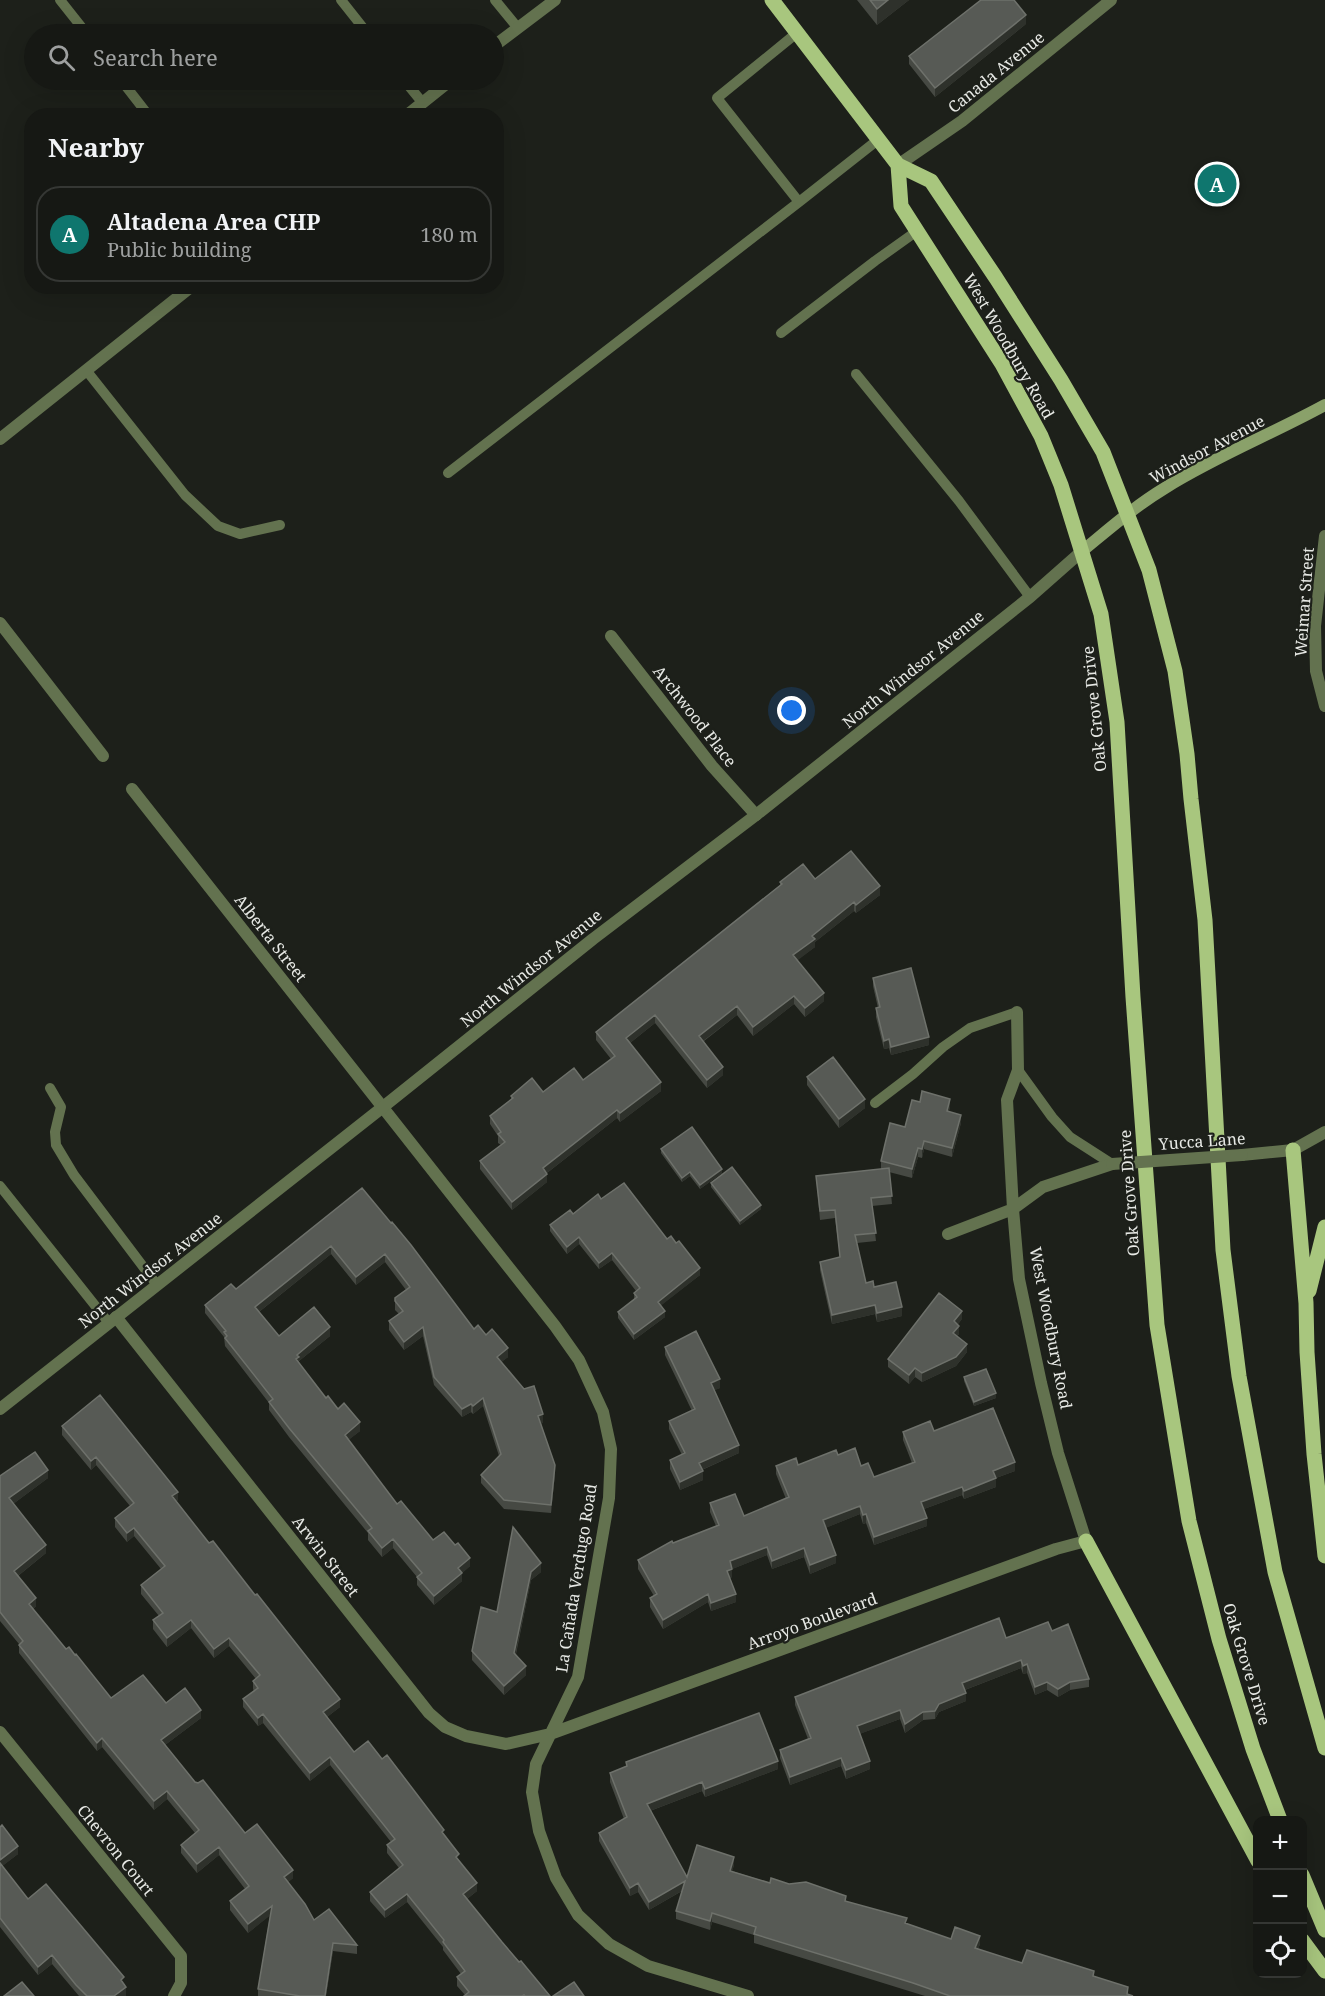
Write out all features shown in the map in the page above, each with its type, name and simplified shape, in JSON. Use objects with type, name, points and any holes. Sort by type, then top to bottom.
[{"type":"main road","name":"West Woodbury Road","points":[[772,0],[898,165],[931,181],[1061,380],[1103,452],[1127,514]]},
{"type":"main road","name":"West Woodbury Road","points":[[898,165],[901,206],[1002,364],[1041,436],[1061,485],[1081,552]]},
{"type":"main road","name":"Windsor Avenue","points":[[1081,552],[1127,514],[1167,487],[1206,464],[1325,405]]},
{"type":"main road","points":[[1127,514],[1149,570],[1175,671],[1187,754],[1205,920],[1223,1250],[1239,1376],[1275,1572],[1325,1748]]},
{"type":"main road","name":"Oak Grove Drive","points":[[1081,552],[1101,614],[1117,722],[1132,998],[1156,1325],[1189,1521],[1219,1640],[1253,1749],[1278,1816]]},
{"type":"main road","points":[[1293,1150],[1306,1303],[1314,1454],[1325,1556]]},
{"type":"main road","points":[[1306,1303],[1325,1227]]},
{"type":"main road","points":[[1086,1541],[1253,1854]]},
{"type":"main road","points":[[1307,1887],[1325,1930]]},
{"type":"main road","points":[[1307,1947],[1325,1971]]},
{"type":"street","points":[[504,38],[555,0]]},
{"type":"street","name":"Canada Avenue","points":[[898,165],[962,121],[1111,0]]},
{"type":"street","points":[[416,108],[438,90]]},
{"type":"street","points":[[0,439],[182,294]]},
{"type":"street","name":"Weimar Street","points":[[1325,536],[1316,626],[1316,670],[1325,706]]},
{"type":"street","name":"North Windsor Avenue","points":[[0,1409],[593,939],[756,815],[1030,597],[1081,552]]},
{"type":"street","points":[[0,623],[103,756]]},
{"type":"street","name":"Archwood Place","points":[[611,636],[712,766],[756,815]]},
{"type":"street","name":"Alberta Street","points":[[132,789],[383,1107]]},
{"type":"street","name":"West Woodbury Road","points":[[1017,1012],[1018,1070],[1007,1100],[1019,1279],[1058,1453],[1086,1541]]},
{"type":"street","name":"La Cañada Verdugo Road","points":[[383,1107],[579,1360],[603,1412],[611,1449],[609,1498],[578,1677],[536,1764],[532,1792],[539,1831],[555,1878],[578,1914],[609,1944],[648,1966],[748,1996]]},
{"type":"street","name":"Yucca Lane","points":[[948,1234],[1013,1209],[1043,1188],[1112,1164],[1293,1150],[1325,1132]]},
{"type":"street","name":"Arwin Street","points":[[112,1320],[429,1713],[445,1727],[466,1736],[506,1744],[550,1734]]},
{"type":"street","name":"Arroyo Boulevard","points":[[550,1734],[1034,1557],[1086,1541]]},
{"type":"street","name":"Chevron Court","points":[[0,1732],[181,1956],[181,1983],[174,1996]]},
{"type":"lane","points":[[60,0],[79,24]]},
{"type":"lane","points":[[341,0],[360,24]]},
{"type":"lane","points":[[495,0],[517,27]]},
{"type":"lane","points":[[798,32],[717,98],[799,202]]},
{"type":"lane","points":[[129,90],[143,108]]},
{"type":"lane","points":[[413,90],[423,102]]},
{"type":"lane","points":[[448,473],[879,139]]},
{"type":"lane","points":[[781,333],[917,231]]},
{"type":"lane","points":[[86,370],[185,495],[218,526],[240,534],[280,525]]},
{"type":"lane","points":[[856,374],[959,501],[1030,597]]},
{"type":"lane","points":[[875,1103],[943,1047],[970,1028],[1017,1012]]},
{"type":"lane","points":[[1018,1070],[1052,1117],[1070,1137],[1112,1164]]},
{"type":"lane","points":[[50,1088],[61,1107],[55,1132],[56,1145],[74,1175],[157,1285]]},
{"type":"lane","points":[[0,1186],[112,1320]]},
{"type":"building","points":[[870,0],[888,0],[877,9]]},
{"type":"building","points":[[981,0],[1014,0],[1026,15],[935,88],[909,56]]},
{"type":"building","points":[[851,851],[880,886],[856,905],[854,902],[812,936],[815,939],[793,955],[824,993],[805,1008],[794,996],[753,1027],[737,1006],[699,1036],[723,1067],[707,1080],[655,1015],[626,1038],[661,1082],[620,1113],[617,1110],[543,1168],[547,1174],[512,1202],[480,1161],[505,1142],[498,1134],[501,1132],[490,1116],[513,1098],[511,1096],[532,1078],[543,1092],[574,1068],[583,1080],[615,1056],[596,1032],[782,884],[780,882],[803,864],[815,879]]},
{"type":"building","points":[[911,968],[929,1037],[891,1047],[889,1039],[884,1041],[876,1008],[880,1007],[873,978]]},
{"type":"building","points":[[833,1057],[865,1099],[839,1119],[807,1077]]},
{"type":"building","points":[[922,1091],[950,1099],[947,1111],[961,1115],[952,1148],[924,1141],[922,1149],[918,1148],[912,1169],[881,1161],[890,1123],[905,1127],[912,1100],[920,1102]]},
{"type":"building","points":[[692,1127],[722,1169],[700,1185],[690,1172],[682,1178],[661,1149]]},
{"type":"building","points":[[732,1167],[761,1205],[740,1221],[711,1183]]},
{"type":"building","points":[[889,1168],[892,1196],[871,1198],[876,1233],[855,1235],[866,1283],[873,1281],[874,1287],[896,1282],[902,1307],[877,1313],[875,1305],[832,1315],[820,1262],[840,1257],[835,1210],[820,1211],[816,1176]]},
{"type":"building","points":[[624,1183],[667,1239],[671,1236],[676,1243],[679,1241],[700,1268],[658,1302],[665,1311],[634,1334],[618,1312],[637,1297],[634,1293],[640,1288],[612,1253],[599,1263],[579,1237],[567,1247],[550,1225],[570,1210],[573,1214],[598,1194],[601,1199]]},
{"type":"building","points":[[362,1188],[411,1245],[474,1329],[478,1325],[486,1335],[492,1329],[508,1348],[497,1357],[524,1389],[534,1386],[543,1414],[538,1416],[555,1465],[551,1505],[504,1500],[481,1475],[501,1454],[483,1398],[473,1406],[471,1404],[462,1409],[434,1377],[423,1327],[404,1342],[389,1321],[403,1311],[395,1298],[410,1287],[385,1254],[356,1277],[331,1246],[255,1307],[279,1336],[314,1307],[330,1327],[297,1355],[299,1357],[296,1359],[326,1398],[328,1396],[338,1409],[344,1403],[360,1422],[345,1435],[397,1504],[401,1501],[433,1540],[444,1532],[455,1545],[458,1543],[470,1558],[458,1568],[462,1573],[434,1596],[417,1577],[422,1573],[393,1539],[382,1548],[368,1531],[372,1528],[269,1402],[273,1399],[225,1338],[227,1336],[224,1332],[226,1331],[205,1305],[231,1284],[236,1289]]},
{"type":"building","points":[[939,1293],[962,1311],[954,1321],[959,1326],[953,1333],[967,1344],[956,1357],[922,1373],[915,1368],[909,1375],[888,1359]]},
{"type":"building","points":[[696,1331],[720,1379],[711,1383],[739,1445],[699,1463],[703,1471],[680,1482],[670,1460],[685,1453],[669,1421],[695,1409],[665,1347]]},
{"type":"building","points":[[986,1369],[996,1393],[974,1402],[964,1377]]},
{"type":"building","points":[[100,1395],[178,1492],[172,1496],[209,1543],[213,1541],[340,1699],[323,1712],[354,1752],[368,1741],[382,1759],[387,1755],[444,1830],[442,1832],[459,1854],[456,1857],[477,1883],[463,1894],[550,1996],[464,1996],[469,1992],[457,1977],[465,1971],[443,1942],[444,1940],[407,1894],[385,1910],[370,1892],[403,1865],[387,1845],[395,1839],[330,1757],[310,1773],[263,1714],[258,1718],[243,1699],[258,1688],[253,1681],[260,1675],[229,1638],[214,1649],[191,1620],[167,1638],[153,1620],[163,1613],[141,1585],[165,1566],[134,1528],[127,1533],[115,1518],[134,1503],[96,1457],[91,1461],[62,1426]]},
{"type":"building","points":[[993,1408],[1015,1462],[993,1471],[996,1478],[964,1491],[962,1487],[921,1502],[927,1518],[874,1537],[866,1514],[863,1515],[860,1506],[823,1520],[836,1555],[810,1565],[804,1548],[772,1561],[767,1547],[730,1561],[732,1569],[727,1571],[736,1594],[711,1603],[708,1594],[663,1620],[650,1598],[657,1594],[638,1560],[672,1541],[673,1543],[719,1525],[710,1503],[735,1494],[744,1516],[789,1497],[776,1466],[796,1458],[798,1465],[836,1450],[838,1455],[855,1448],[861,1466],[868,1463],[874,1477],[915,1462],[903,1432],[930,1421],[934,1431]]},
{"type":"building","points":[[35,1452],[48,1470],[9,1498],[46,1545],[14,1571],[36,1598],[29,1604],[66,1649],[69,1647],[76,1654],[111,1698],[143,1675],[166,1703],[185,1688],[201,1710],[161,1740],[195,1782],[203,1780],[245,1833],[257,1824],[293,1870],[284,1877],[314,1920],[329,1909],[357,1945],[333,1943],[325,1996],[300,1996],[258,1989],[272,1906],[248,1924],[230,1901],[249,1886],[219,1847],[197,1864],[181,1845],[199,1830],[167,1791],[154,1801],[102,1738],[97,1743],[19,1645],[23,1641],[0,1612],[0,1476]]},
{"type":"building","points":[[513,1527],[541,1563],[531,1572],[514,1653],[526,1666],[504,1686],[472,1651],[481,1607],[497,1612]]},
{"type":"building","points":[[999,1618],[1006,1638],[1048,1622],[1052,1631],[1068,1624],[1089,1679],[1070,1682],[1058,1689],[1047,1682],[1035,1687],[1027,1664],[1023,1666],[1021,1660],[962,1683],[966,1693],[939,1704],[935,1711],[923,1712],[905,1724],[900,1710],[857,1726],[870,1761],[846,1770],[841,1758],[790,1777],[780,1750],[811,1738],[795,1697]]},
{"type":"building","points":[[759,1713],[778,1761],[705,1789],[702,1782],[647,1804],[687,1877],[697,1845],[734,1857],[730,1871],[770,1883],[771,1878],[789,1884],[806,1882],[846,1896],[845,1901],[907,1918],[905,1923],[951,1939],[955,1927],[980,1936],[975,1948],[1022,1963],[1027,1950],[1094,1971],[1093,1976],[1128,1987],[1127,1994],[1133,1996],[950,1996],[754,1934],[756,1927],[712,1913],[710,1921],[676,1911],[685,1881],[649,1902],[638,1883],[630,1888],[599,1833],[627,1817],[610,1773],[627,1766],[626,1762]]},
{"type":"building","points":[[2,1825],[18,1846],[0,1860],[0,1827]]},
{"type":"building","points":[[0,1863],[28,1899],[46,1884],[124,1977],[121,1980],[126,1987],[114,1996],[87,1996],[52,1955],[38,1967],[0,1918]]},
{"type":"building","points":[[22,1982],[34,1996],[4,1996]]},
{"type":"building","points":[[574,1982],[584,1996],[553,1996]]},
{"type":"place","name":"Altadena Area CHP","points":[[1217,184]]}]
